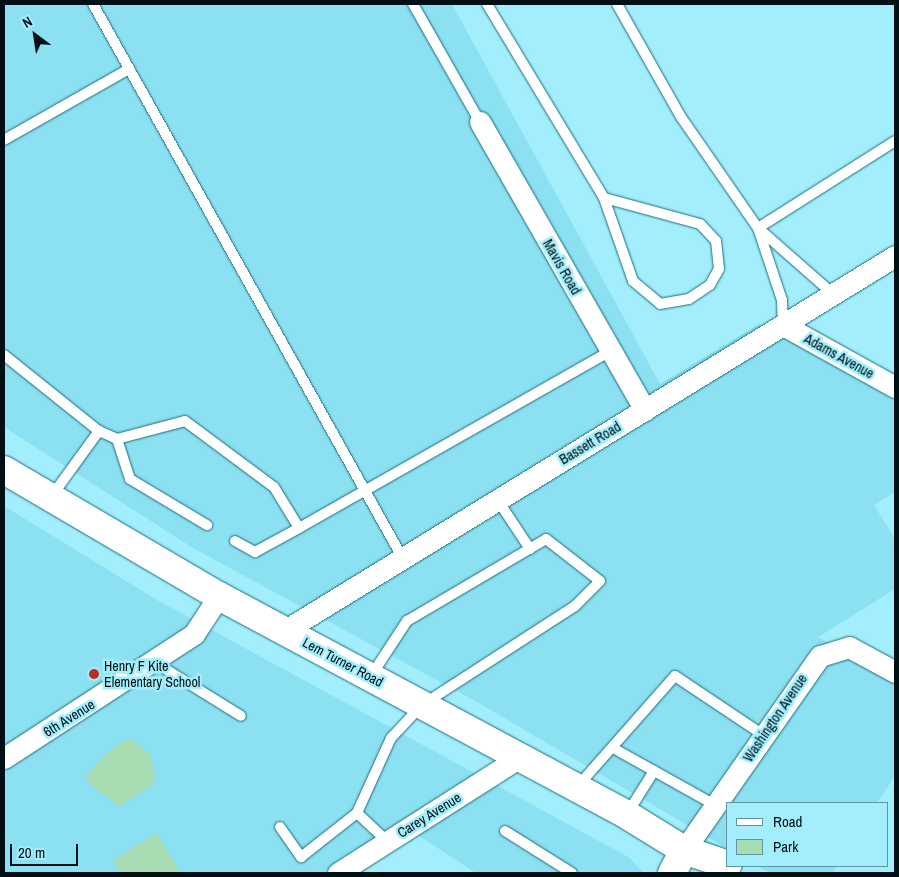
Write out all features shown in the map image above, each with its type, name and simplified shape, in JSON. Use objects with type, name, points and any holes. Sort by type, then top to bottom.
[{"type":"main road","name":"Lem Turner Road","points":[[4,470],[49,499],[219,596],[627,815],[678,862],[704,873]]},
{"type":"main road","name":"Lem Turner Road","points":[[678,862],[726,866]]},
{"type":"main road","name":"Lem Turner Road","points":[[731,867],[751,873]]},
{"type":"street","name":"Mavis Road","points":[[480,122],[610,351],[646,410]]},
{"type":"street","name":"Bassett Road","points":[[284,631],[895,256]]},
{"type":"street","name":"Adams Avenue","points":[[783,325],[895,387]]},
{"type":"street","name":"6th Avenue","points":[[4,758],[154,662],[194,634],[219,596]]},
{"type":"street","name":"Washington Avenue","points":[[678,862],[806,670],[834,648],[863,651],[895,672]]},
{"type":"street","name":"Carey Avenue","points":[[338,873],[520,758]]},
{"type":"lane","points":[[93,4],[402,557]]},
{"type":"lane","points":[[413,4],[480,122]]},
{"type":"lane","points":[[486,4],[604,198],[633,281],[660,304],[689,299],[710,285],[719,269],[716,241],[700,224],[604,198]]},
{"type":"lane","points":[[617,4],[681,117],[758,228],[833,294]]},
{"type":"lane","points":[[4,140],[129,69]]},
{"type":"lane","points":[[758,228],[895,141]]},
{"type":"lane","points":[[758,228],[782,300],[783,325]]},
{"type":"lane","points":[[235,541],[255,552],[610,351]]},
{"type":"lane","points":[[4,354],[99,431],[117,438],[185,421],[274,487],[299,528]]},
{"type":"lane","points":[[49,499],[99,431]]},
{"type":"lane","points":[[117,438],[130,479],[207,524]]},
{"type":"lane","points":[[497,499],[530,549]]},
{"type":"lane","points":[[280,827],[301,857],[357,813],[391,738],[422,705],[575,606],[600,581],[546,540],[407,621],[370,677]]},
{"type":"lane","points":[[154,662],[241,716]]},
{"type":"lane","points":[[576,788],[676,676],[763,735]]},
{"type":"lane","points":[[613,748],[715,805]]},
{"type":"lane","points":[[627,815],[654,770]]},
{"type":"lane","points":[[357,813],[388,842]]},
{"type":"lane","points":[[505,831],[572,873]]},
{"type":"shaded area","points":[[4,4],[452,4],[660,384],[759,324],[895,399],[895,492],[874,505],[895,539],[895,589],[818,637],[895,684],[895,776],[878,802],[726,802],[726,848],[477,702],[193,548],[4,427]]},
{"type":"shaded area","points":[[4,506],[157,600],[630,858],[643,873],[476,873],[401,824],[324,873],[4,873]]},
{"type":"shaded area","points":[[759,867],[836,867],[832,873],[770,873]]},
{"type":"green space","points":[[133,740],[150,754],[156,777],[150,787],[119,806],[89,784],[86,776],[105,754],[123,741]]},
{"type":"green space","points":[[156,833],[181,873],[121,873],[113,860]]},
{"type":"place","name":"Henry F Kite Elementary School","points":[[94,674]]}]
